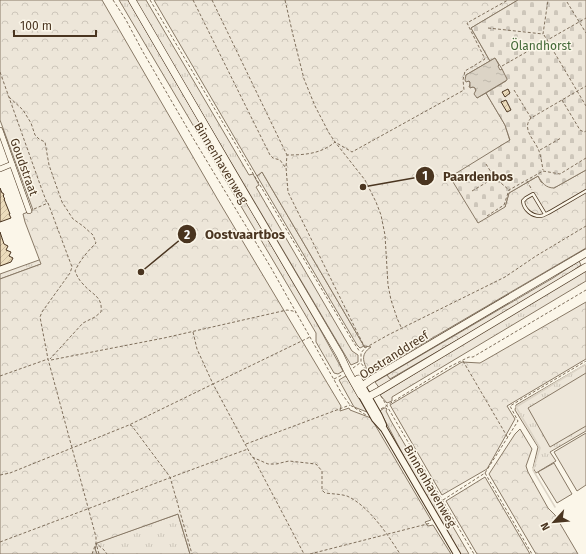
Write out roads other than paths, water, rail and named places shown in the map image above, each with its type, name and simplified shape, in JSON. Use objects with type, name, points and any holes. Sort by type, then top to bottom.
[{"type":"main road","name":"Binnenhavenweg","points":[[132,0],[340,355],[346,368],[365,396]]},
{"type":"main road","name":"Oostranddreef","points":[[362,386],[378,375],[586,253]]},
{"type":"main road","name":"Oostranddreef","points":[[365,396],[378,391],[586,267]]},
{"type":"main road","name":"Binnenhavenweg","points":[[340,355],[350,366],[362,386]]},
{"type":"street","name":"Goudstraat","points":[[0,130],[29,211]]},
{"type":"street","points":[[0,169],[12,164]]},
{"type":"street","name":"Oostranddreef","points":[[362,386],[365,396]]},
{"type":"street","name":"Binnenhavenweg","points":[[365,396],[372,414],[384,429],[457,554]]},
{"type":"street","name":"Binnenhavenweg","points":[[365,396],[379,416],[384,429]]},
{"type":"lane","points":[[545,214],[533,194],[526,198],[523,202],[525,209],[538,216],[545,214],[586,191]]},
{"type":"water","points":[[495,58],[500,70],[502,69],[507,80],[477,98],[474,94],[476,90],[475,88],[470,88],[470,82],[466,82],[465,80],[466,75]]},
{"type":"waterway","points":[[555,507],[533,470],[540,448],[516,407],[586,364]]},
{"type":"place","name":"Paardenbos","points":[[363,187]]},
{"type":"place","name":"Oostvaartbos","points":[[141,272]]},
{"type":"park label","name":"Ölandhorst","points":[[541,46]]}]
